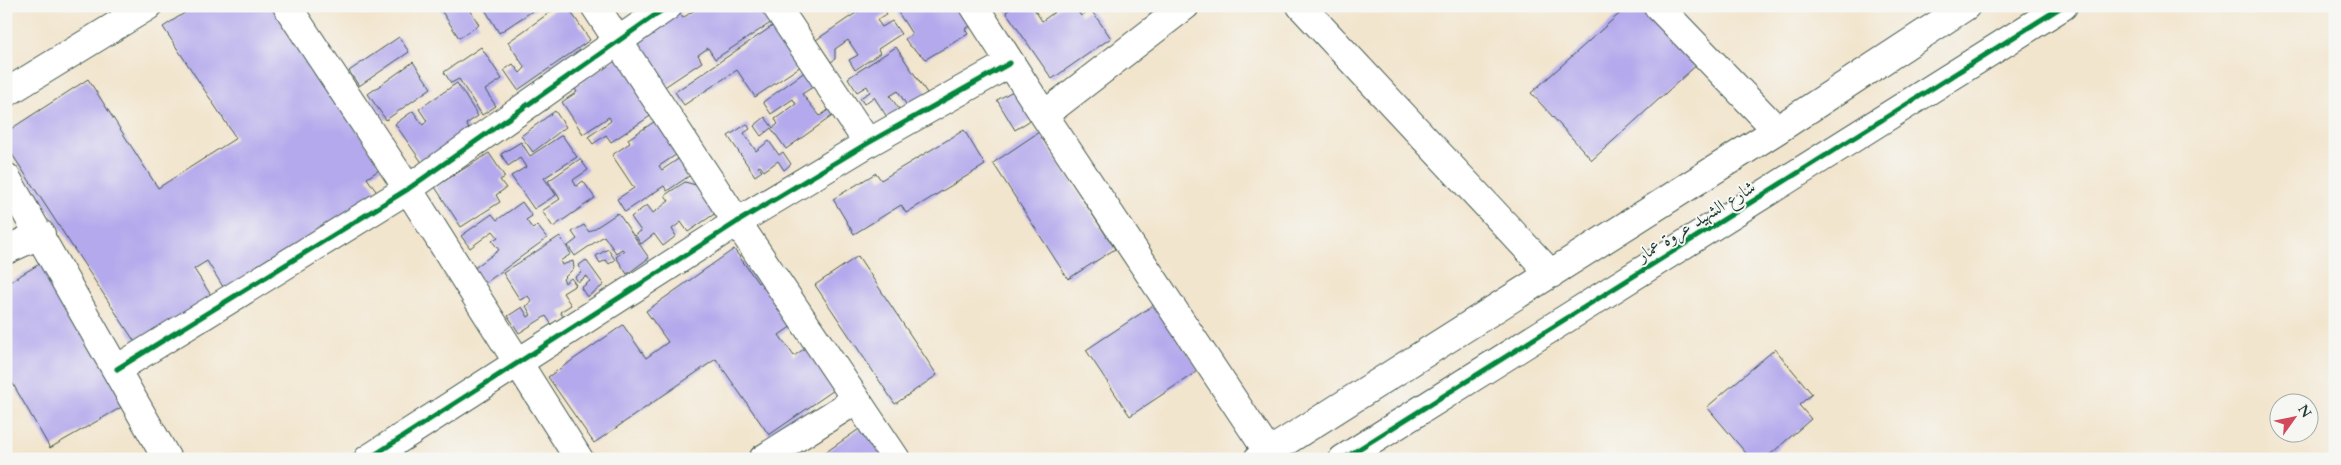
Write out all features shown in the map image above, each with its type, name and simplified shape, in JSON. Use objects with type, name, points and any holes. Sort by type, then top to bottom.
[{"type":"street","points":[[6,93],[148,6]]},
{"type":"street","points":[[287,6],[408,189],[579,459]]},
{"type":"street","points":[[595,6],[896,459]]},
{"type":"street","points":[[117,369],[408,189],[668,6]]},
{"type":"street","points":[[776,6],[868,143]]},
{"type":"street","points":[[974,6],[1263,456]]},
{"type":"street","points":[[1044,115],[1185,6]]},
{"type":"street","points":[[1301,6],[1551,274]]},
{"type":"street","points":[[1658,6],[1777,130]]},
{"type":"street","name":"شارع الشهيد عروة عمار","points":[[1263,456],[1777,130],[1966,6]]},
{"type":"street","name":"شارع الشهيد عروة عمار","points":[[1344,459],[2063,6]]},
{"type":"street","points":[[368,459],[737,222],[868,143],[1010,63]]},
{"type":"street","points":[[6,177],[41,234],[168,459]]},
{"type":"street","points":[[6,250],[41,234]]},
{"type":"street","points":[[763,459],[856,400]]},
{"type":"building","points":[[195,6],[277,6],[382,168],[367,178],[380,197],[228,295],[207,261],[194,269],[216,303],[146,359],[6,145],[6,132],[88,79],[158,188],[236,138],[163,27]]},
{"type":"building","points":[[468,6],[479,25],[459,38],[439,7]]},
{"type":"building","points":[[483,6],[540,6],[499,33]]},
{"type":"building","points":[[559,6],[567,6],[590,40],[518,90],[504,70],[513,64],[520,73],[525,68],[508,42]]},
{"type":"building","points":[[700,6],[762,6],[772,22],[715,59],[708,48],[698,55],[702,62],[660,90],[629,44],[678,11],[683,18]]},
{"type":"building","points":[[844,6],[859,6],[848,13]]},
{"type":"building","points":[[866,6],[882,6],[887,14],[877,20],[882,27],[892,21],[901,34],[878,49],[880,53],[855,70],[849,60],[858,55],[848,40],[835,49],[835,59],[831,62],[816,40]]},
{"type":"building","points":[[894,6],[969,6],[978,22],[965,29],[968,34],[926,59],[910,46],[905,39],[912,34]]},
{"type":"building","points":[[1014,6],[1032,6],[1042,21],[1063,6],[1082,6],[1077,10],[1081,16],[1091,10],[1111,38],[1052,79],[1006,12]]},
{"type":"building","points":[[1147,6],[1166,6],[1152,15]]},
{"type":"building","points":[[1628,6],[1652,6],[1701,61],[1592,160],[1531,93]]},
{"type":"building","points":[[780,21],[807,62],[755,97],[737,70],[684,105],[675,92]]},
{"type":"building","points":[[399,37],[409,52],[359,86],[349,71]]},
{"type":"building","points":[[481,47],[502,79],[485,90],[496,106],[482,115],[459,79],[451,83],[444,72]]},
{"type":"building","points":[[896,47],[927,93],[907,106],[898,91],[890,96],[899,109],[887,117],[874,97],[864,104],[860,98],[870,92],[867,86],[857,92],[848,78]]},
{"type":"building","points":[[621,55],[658,111],[611,142],[606,135],[593,144],[588,137],[611,121],[609,117],[583,134],[562,102],[577,92],[574,87]]},
{"type":"building","points":[[413,62],[431,88],[386,120],[368,94]]},
{"type":"building","points":[[809,69],[819,83],[802,94],[820,116],[831,108],[835,114],[786,149],[771,128],[761,136],[754,126],[765,117],[773,128],[778,124],[775,119],[796,104],[793,99],[771,114],[763,102]]},
{"type":"building","points":[[457,83],[478,116],[466,124],[471,132],[423,164],[395,124],[413,111],[423,125],[427,121],[419,109]]},
{"type":"building","points":[[1020,87],[1037,116],[1015,130],[997,100]]},
{"type":"building","points":[[555,111],[566,127],[533,152],[521,136]]},
{"type":"building","points":[[660,118],[682,151],[659,166],[662,170],[687,153],[698,170],[667,191],[664,186],[625,212],[617,199],[634,188],[612,155],[630,143],[628,139]]},
{"type":"building","points":[[747,124],[750,129],[744,133],[756,151],[769,141],[779,155],[783,152],[791,164],[784,170],[778,161],[764,171],[760,166],[758,167],[762,171],[755,176],[728,136]]},
{"type":"building","points":[[964,130],[985,165],[906,213],[901,205],[854,234],[833,199],[876,173],[881,180]]},
{"type":"building","points":[[1039,132],[1115,249],[1068,279],[993,163]]},
{"type":"building","points":[[562,135],[577,157],[544,178],[556,195],[534,209],[511,176],[526,167],[520,158],[508,166],[501,154],[521,142],[530,156]]},
{"type":"building","points":[[489,153],[505,177],[500,180],[506,188],[496,195],[500,202],[461,227],[435,187]]},
{"type":"building","points":[[580,159],[588,170],[573,180],[576,186],[583,181],[595,198],[553,227],[542,211],[560,199],[548,181]]},
{"type":"building","points":[[685,182],[710,189],[723,208],[688,232],[681,222],[672,229],[676,236],[663,246],[654,234],[641,244],[635,235],[641,231],[631,217],[647,205],[653,213],[669,201],[665,195]]},
{"type":"building","points":[[522,202],[532,216],[526,220],[533,229],[537,225],[547,238],[484,284],[473,269],[499,250],[492,241],[498,237],[493,231],[470,248],[461,236],[492,214],[497,220]]},
{"type":"building","points":[[618,213],[649,258],[627,274],[616,257],[624,251],[622,249],[616,253],[604,236],[575,256],[568,246],[577,239],[572,232],[584,225],[589,232]]},
{"type":"building","points":[[560,236],[571,254],[560,261],[562,265],[573,261],[574,268],[563,279],[565,283],[571,278],[576,285],[563,293],[571,305],[560,312],[564,318],[552,325],[546,316],[519,333],[508,316],[522,307],[528,317],[531,315],[526,306],[532,302],[528,296],[520,300],[503,273]]},
{"type":"building","points":[[608,249],[615,260],[609,264],[606,260],[600,263],[596,256]]},
{"type":"building","points":[[734,249],[758,283],[767,276],[805,317],[779,335],[794,356],[808,346],[837,388],[769,435],[716,359],[594,443],[548,377],[623,325],[646,358],[668,342],[646,311]]},
{"type":"building","points":[[858,256],[937,375],[895,404],[815,285]]},
{"type":"building","points":[[51,257],[134,400],[50,448],[6,372],[6,284]]},
{"type":"building","points":[[586,260],[604,285],[587,297],[581,288],[590,281],[587,276],[578,282],[575,277],[582,272],[578,266]]},
{"type":"building","points":[[1155,304],[1199,370],[1130,416],[1086,350]]},
{"type":"building","points":[[1775,349],[1812,394],[1799,405],[1811,419],[1765,459],[1751,459],[1707,407]]},
{"type":"building","points":[[865,425],[888,459],[816,459]]},
{"type":"cycle path","points":[[117,369],[408,189],[668,6]]},
{"type":"cycle path","points":[[1343,459],[2063,6]]},
{"type":"cycle path","points":[[368,459],[737,222],[868,143],[1010,63]]}]
